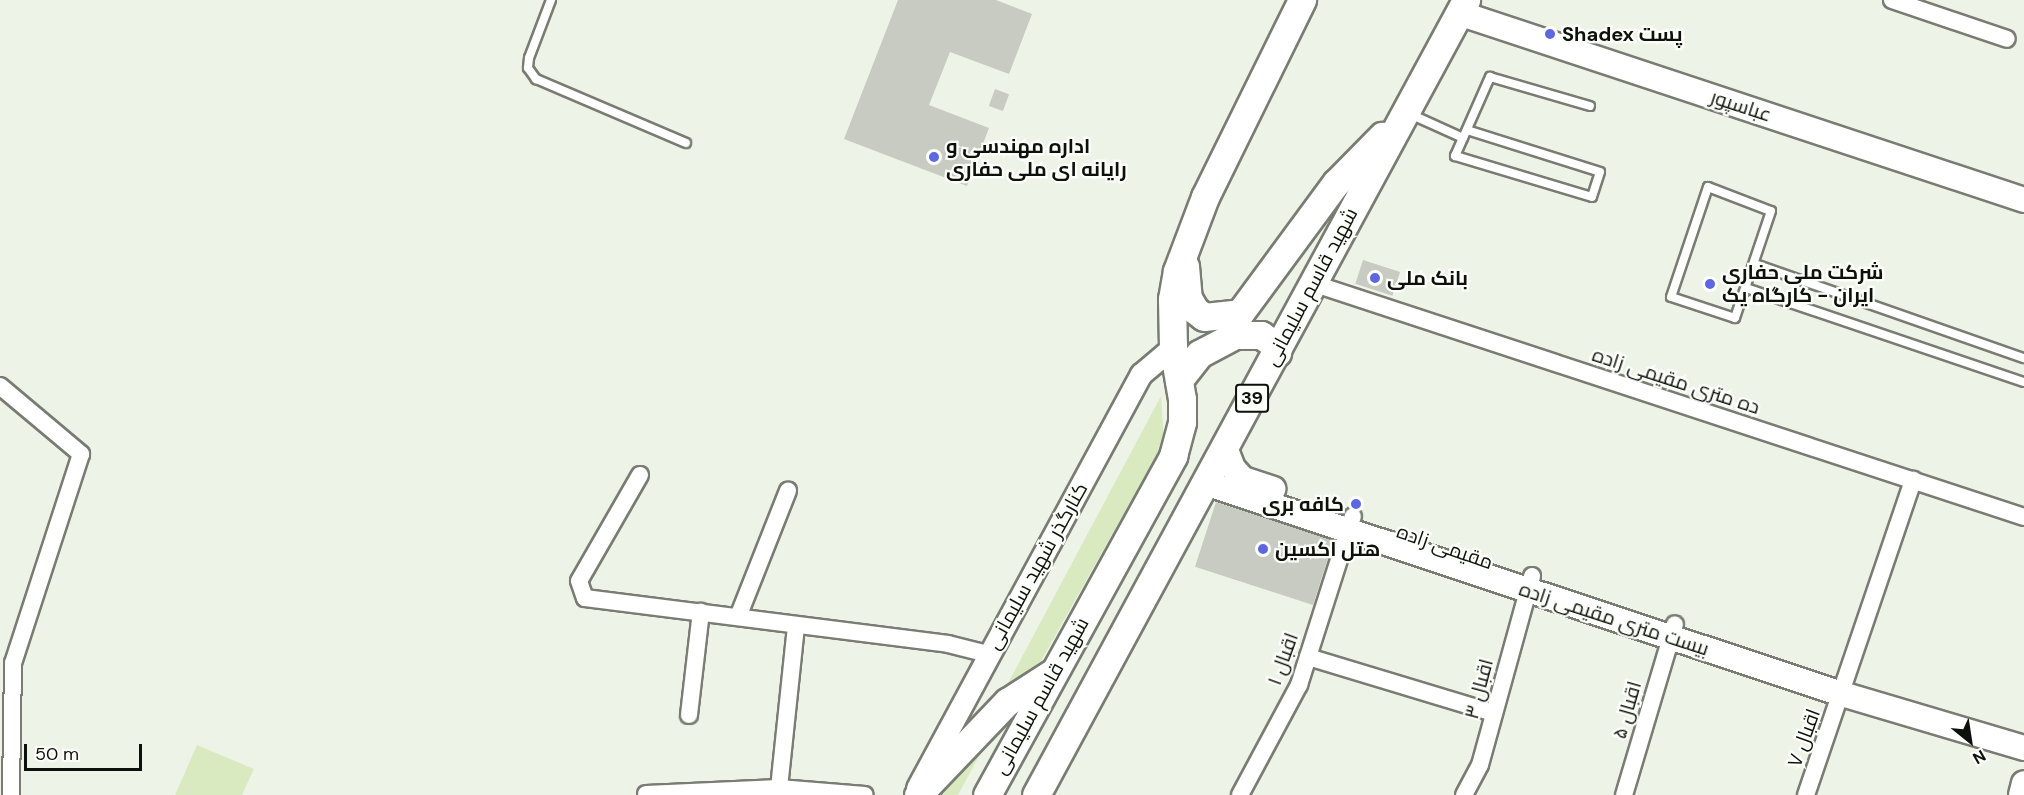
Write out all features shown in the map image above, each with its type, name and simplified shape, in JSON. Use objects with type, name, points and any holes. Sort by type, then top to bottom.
[{"type":"highway","name":"شهید قاسم سلیمانی","points":[[987,795],[1173,456],[1182,422],[1179,380],[1173,346],[1172,299],[1177,271],[1205,197],[1302,0]]},
{"type":"highway","name":"شهید قاسم سلیمانی","points":[[1036,795],[1315,284],[1400,117],[1462,7]]},
{"type":"highway","points":[[1188,244],[1185,274],[1195,310],[1204,317],[1239,313],[1336,183],[1400,117]]},
{"type":"highway","points":[[1179,380],[1199,354],[1234,335],[1261,335],[1274,344],[1277,352]]},
{"type":"highway","points":[[918,795],[1007,702],[1055,671]]},
{"type":"main road","name":"عباسپور","points":[[1462,7],[2024,200]]},
{"type":"main road","points":[[1225,447],[1233,468],[1243,479],[1351,523]]},
{"type":"main road","name":"بیست متری مقیمی زاده","points":[[1205,483],[1351,523],[2024,748]]},
{"type":"main road","points":[[1844,688],[2024,737]]},
{"type":"main road","points":[[2021,795],[2024,783]]},
{"type":"street","points":[[1892,0],[2007,39]]},
{"type":"street","name":"ده متری مقیمی زاده","points":[[1315,284],[2024,517]]},
{"type":"street","name":"کنارگذر شهید سلیمانی","points":[[913,795],[1142,374],[1173,346]]},
{"type":"street","points":[[0,386],[81,454],[6,663],[6,776],[11,795]]},
{"type":"street","points":[[640,475],[579,582],[585,598],[948,644],[988,654]]},
{"type":"street","name":"اقبال ۷","points":[[1806,795],[1913,480]]},
{"type":"street","points":[[738,617],[788,491]]},
{"type":"street","name":"اقبال ۱","points":[[1240,795],[1299,685],[1351,523]]},
{"type":"street","name":"اقبال ۳","points":[[1464,795],[1480,765],[1529,583]]},
{"type":"street","points":[[689,715],[701,612]]},
{"type":"street","points":[[779,788],[796,625]]},
{"type":"street","name":"اقبال ۵","points":[[1624,795],[1672,631]]},
{"type":"street","points":[[1308,657],[1494,713]]},
{"type":"street","points":[[646,794],[779,788],[865,795]]},
{"type":"lane","points":[[551,0],[529,58],[528,68],[536,79],[686,143]]},
{"type":"lane","points":[[1400,117],[1465,134],[1600,172],[1592,197],[1455,156],[1465,134],[1490,77],[1590,106]]},
{"type":"lane","points":[[1708,188],[1771,211],[1755,264],[1735,318],[1671,297],[1708,188]]},
{"type":"lane","points":[[1755,264],[2024,358]]},
{"type":"lane","points":[[1746,288],[2024,382]]},
{"type":"green space","points":[[1161,396],[1164,442],[1041,661],[1006,687]]},
{"type":"green space","points":[[990,736],[958,795],[925,795]]},
{"type":"green space","points":[[197,745],[254,769],[242,795],[175,795]]},
{"type":"building","points":[[898,0],[996,0],[1032,14],[1009,74],[950,52],[929,105],[989,128],[967,186],[844,139]]},
{"type":"building","points":[[995,89],[1009,94],[1003,111],[989,106]]},
{"type":"building","points":[[1363,260],[1400,272],[1392,296],[1355,284]]},
{"type":"building","name":"هتل اکسین","points":[[1216,502],[1334,540],[1313,605],[1195,567]]},
{"type":"place","name":"Shadex پست","points":[[1550,34]]},
{"type":"place","name":"اداره مهندسی و رایانه ای ملی حفاری","points":[[934,157]]},
{"type":"place","name":"بانک ملی","points":[[1375,278]]},
{"type":"place","name":"شرکت ملی حفاری ایران - کارگاه یک","points":[[1710,284]]},
{"type":"place","name":"کافه بری","points":[[1356,504]]},
{"type":"place","name":"هتل اکسین","points":[[1263,549]]}]
